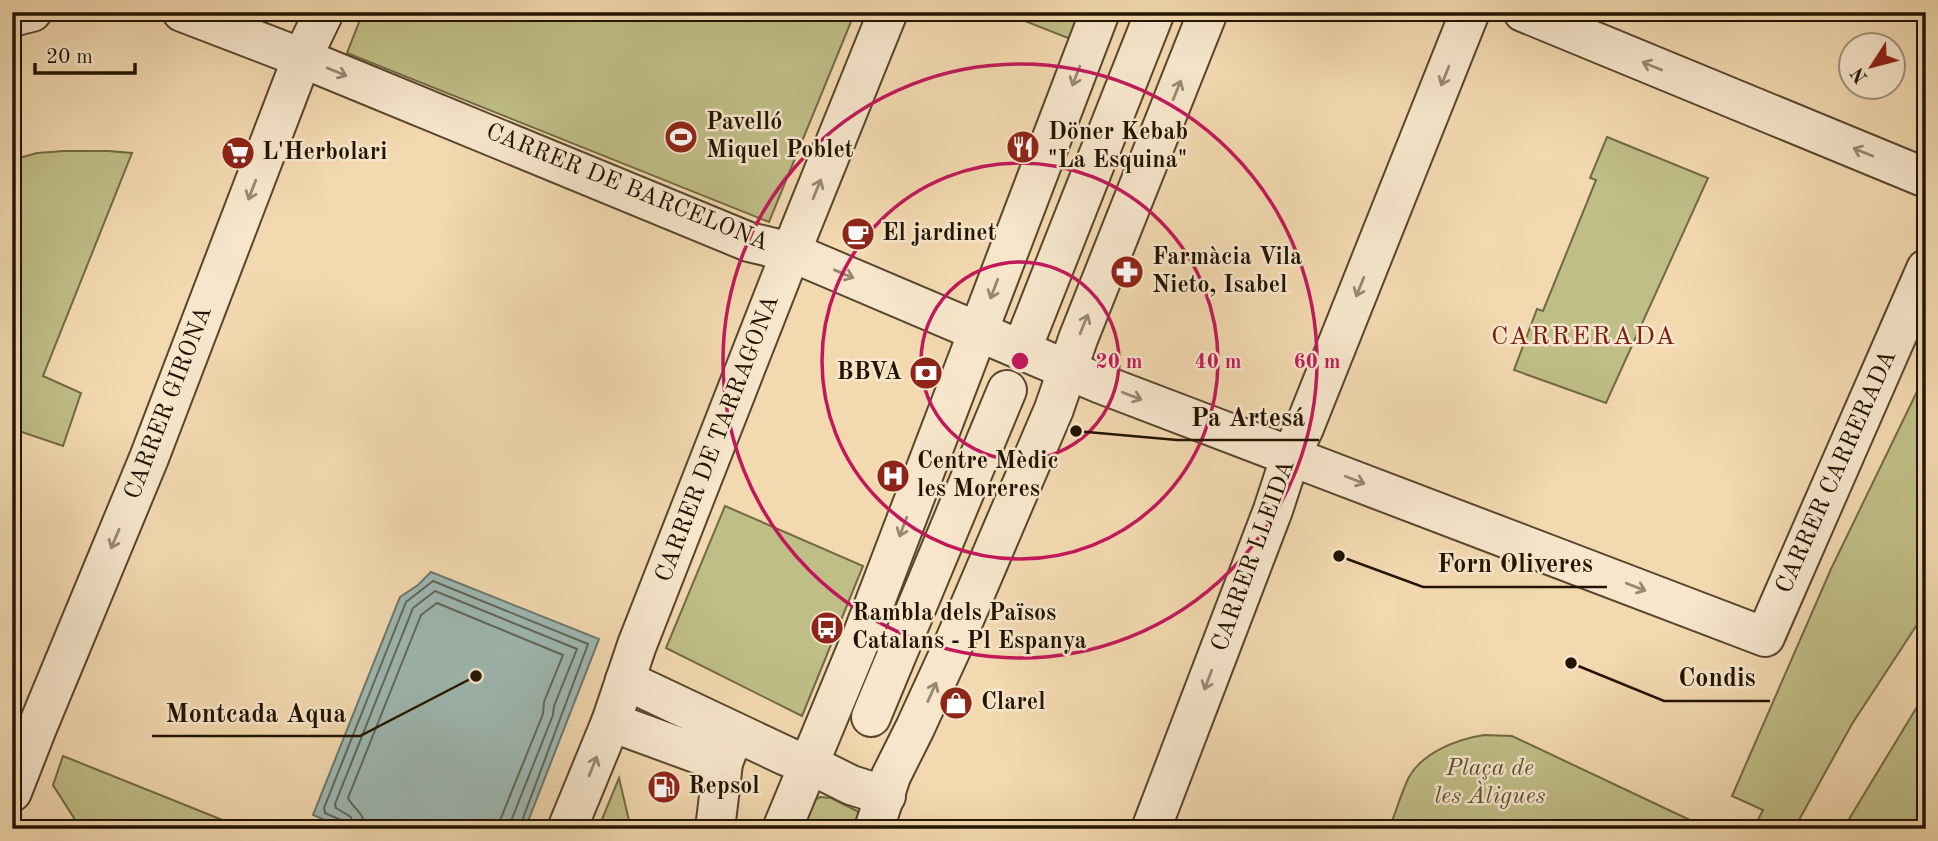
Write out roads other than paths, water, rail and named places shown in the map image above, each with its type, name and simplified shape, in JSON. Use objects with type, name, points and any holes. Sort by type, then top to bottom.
[{"type":"street","points":[[12,17],[32,12]]},
{"type":"street","name":"CARRER DE BARCELONA","points":[[182,12],[302,58],[749,242],[791,252],[1068,370],[1765,637]]},
{"type":"street","name":"CARRER GIRONA","points":[[12,792],[149,458],[302,58],[324,12]]},
{"type":"street","name":"CARRER DE TARRAGONA","points":[[567,829],[791,252],[888,12]]},
{"type":"street","points":[[782,829],[862,636],[1100,12]]},
{"type":"street","points":[[1027,336],[1155,12]]},
{"type":"street","points":[[618,700],[734,749],[825,772],[850,785],[880,813],[891,776],[954,643],[1054,409],[1078,339],[1208,12]]},
{"type":"street","name":"CARRER LLEIDA","points":[[1151,829],[1273,510],[1291,455],[1470,12]]},
{"type":"street","points":[[1523,12],[1926,178]]},
{"type":"street","name":"CARRER CARRERADA","points":[[1765,637],[1926,269]]},
{"type":"street","points":[[872,717],[1007,390]]},
{"type":"street","points":[[715,829],[734,749]]},
{"type":"water","points":[[431,572],[599,639],[525,829],[346,829],[313,815],[400,597]]},
{"type":"place","name":"Pavelló Miquel Poblet","points":[[681,137]]},
{"type":"place","name":"Döner Kebab \"La Esquina\"","points":[[1023,147]]},
{"type":"place","name":"L'Herbolari","points":[[238,153]]},
{"type":"place","name":"El jardinet","points":[[858,234]]},
{"type":"place","name":"Farmàcia Vila Nieto, Isabel","points":[[1127,272]]},
{"type":"place","name":"BBVA","points":[[926,373]]},
{"type":"place","name":"Pa Artesá","points":[[1076,431]]},
{"type":"place","name":"Centre Mèdic les Moreres","points":[[893,476]]},
{"type":"place","name":"Forn Oliveres","points":[[1339,556]]},
{"type":"place","name":"Rambla dels Països Catalans - Pl Espanya","points":[[827,628]]},
{"type":"place","name":"Condis","points":[[1571,663]]},
{"type":"place","name":"Montcada Aqua","points":[[476,676]]},
{"type":"place","name":"Clarel","points":[[956,703]]},
{"type":"place","name":"Repsol","points":[[664,787]]},
{"type":"district","name":"CARRERADA","points":[[1584,337]]},
{"type":"park label","name":"Plaça de les Àligues","points":[[1490,783]]}]
